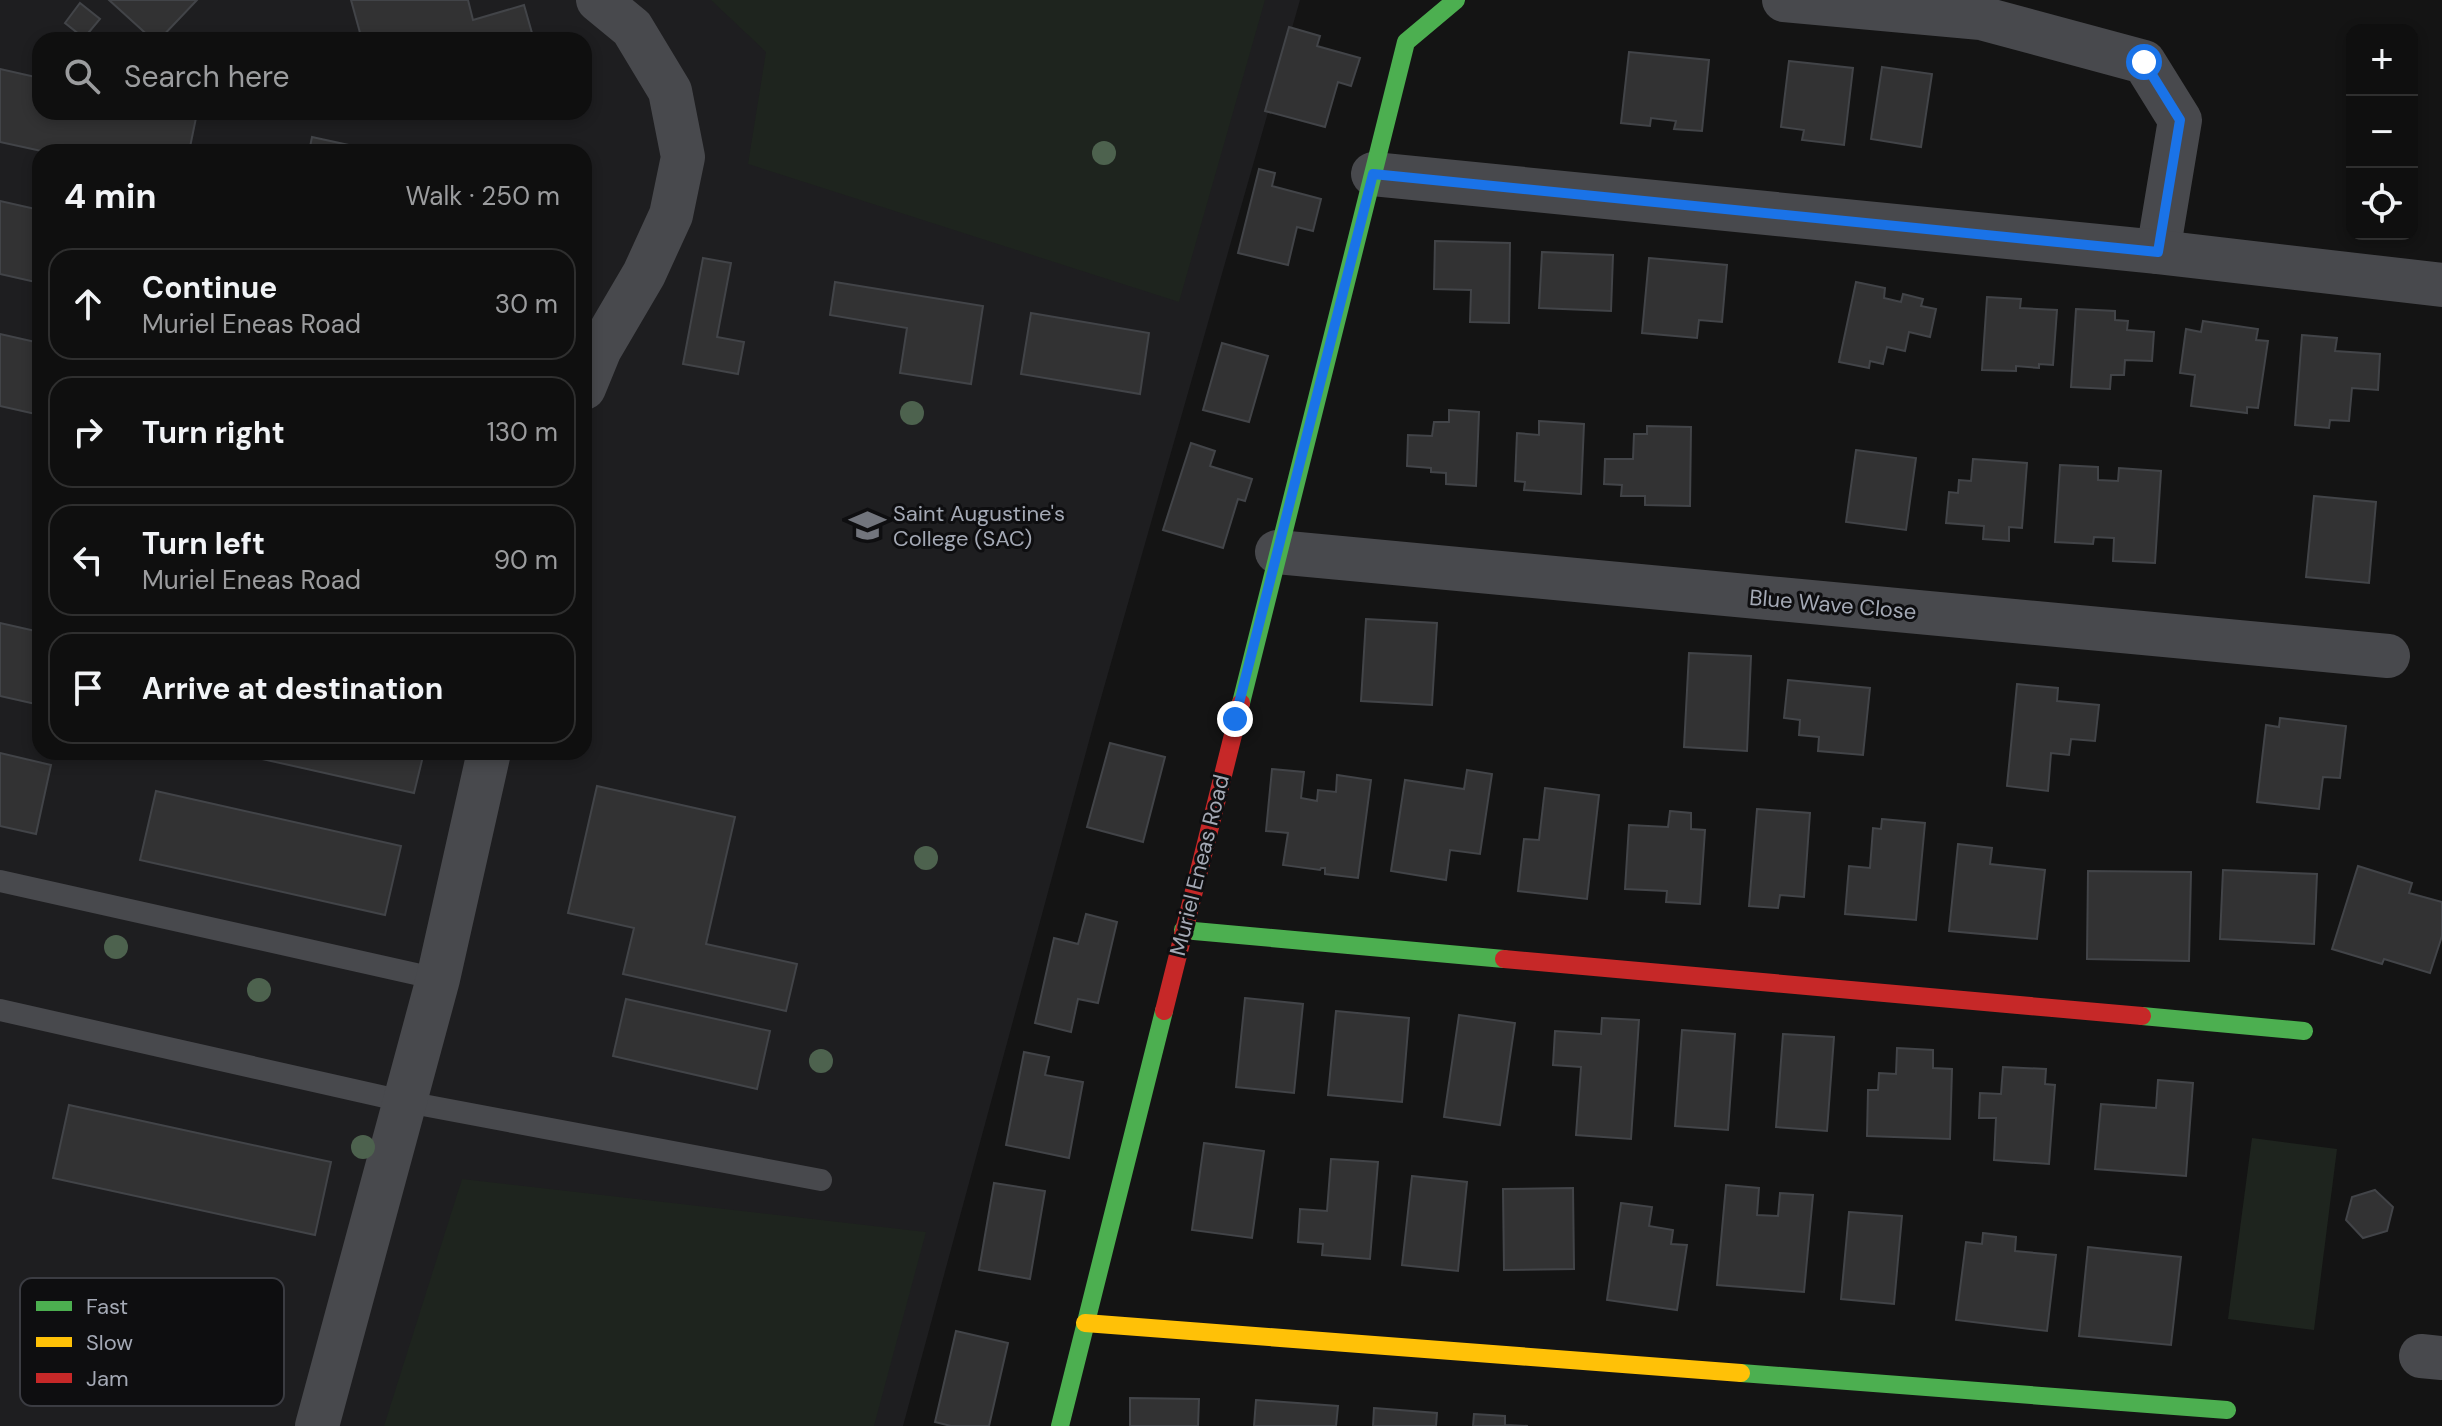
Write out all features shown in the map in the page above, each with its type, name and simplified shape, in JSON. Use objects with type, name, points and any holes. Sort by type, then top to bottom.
[{"type":"street","points":[[592,368],[644,274],[671,215],[683,157],[670,91],[632,28],[598,0]]},
{"type":"street","name":"Muriel Eneas Road","points":[[1060,1426],[1406,42],[1456,0]]},
{"type":"street","points":[[1784,0],[1981,18],[2144,62],[2180,120],[2158,252]]},
{"type":"street","points":[[1373,174],[2158,252],[2442,285]]},
{"type":"street","name":"Blue Wave Close","points":[[1277,552],[2388,656]]},
{"type":"street","points":[[317,1426],[407,1102],[487,760]]},
{"type":"street","points":[[1183,930],[2304,1031]]},
{"type":"street","points":[[1085,1323],[2227,1410]]},
{"type":"lane","points":[[0,881],[438,979]]},
{"type":"lane","points":[[0,1010],[407,1102],[821,1180]]},
{"type":"shaded area","name":"Saint Augustine's College (SAC)","points":[[0,0],[1300,0],[1095,719],[903,1426],[0,1426]]},
{"type":"shaded area","points":[[711,0],[1265,0],[1179,302],[748,164],[766,52]]},
{"type":"shaded area","points":[[2252,1138],[2337,1149],[2314,1330],[2228,1319]]},
{"type":"shaded area","points":[[462,1179],[926,1232],[874,1426],[384,1426]]},
{"type":"building","points":[[109,0],[197,0],[167,32],[144,32]]},
{"type":"building","points":[[351,0],[468,0],[473,20],[524,5],[532,32],[360,32]]},
{"type":"building","points":[[80,3],[100,19],[89,32],[76,32],[65,23]]},
{"type":"building","points":[[1289,27],[1320,36],[1317,46],[1360,58],[1351,86],[1338,82],[1325,127],[1265,111]]},
{"type":"building","points":[[1629,52],[1709,60],[1702,131],[1674,129],[1676,121],[1651,118],[1650,126],[1621,123]]},
{"type":"building","points":[[1789,61],[1853,68],[1844,145],[1802,140],[1804,130],[1781,127]]},
{"type":"building","points":[[1882,67],[1932,74],[1921,147],[1871,139]]},
{"type":"building","points":[[0,69],[32,76],[32,120],[196,120],[191,144],[32,144],[32,149],[0,142]]},
{"type":"building","points":[[312,137],[344,144],[311,144]]},
{"type":"building","points":[[1259,169],[1275,173],[1272,186],[1321,199],[1313,231],[1297,227],[1288,265],[1238,253]]},
{"type":"building","points":[[0,201],[32,208],[32,281],[0,274]]},
{"type":"building","points":[[1435,241],[1510,243],[1509,323],[1470,322],[1471,290],[1434,289]]},
{"type":"building","points":[[1542,252],[1613,255],[1611,311],[1539,308]]},
{"type":"building","points":[[703,258],[731,263],[717,337],[744,342],[738,374],[683,364]]},
{"type":"building","points":[[1649,258],[1727,265],[1722,322],[1699,320],[1697,338],[1642,333]]},
{"type":"building","points":[[835,282],[983,306],[971,384],[900,373],[907,328],[830,315]]},
{"type":"building","points":[[1856,282],[1885,288],[1884,298],[1901,302],[1903,294],[1923,299],[1921,306],[1936,309],[1930,337],[1909,332],[1905,351],[1887,347],[1883,364],[1870,361],[1869,368],[1839,362]]},
{"type":"building","points":[[1987,297],[2021,299],[2020,308],[2057,310],[2053,365],[2039,364],[2039,368],[2016,366],[2016,371],[1982,370]]},
{"type":"building","points":[[2076,309],[2115,311],[2115,320],[2128,321],[2127,330],[2154,332],[2152,361],[2125,360],[2124,375],[2111,375],[2110,389],[2071,387]]},
{"type":"building","points":[[1031,313],[1149,333],[1140,394],[1021,374]]},
{"type":"building","points":[[2203,321],[2258,329],[2256,340],[2268,341],[2258,408],[2247,407],[2247,413],[2191,406],[2195,375],[2180,373],[2186,329],[2201,332]]},
{"type":"building","points":[[0,334],[32,341],[32,413],[0,406]]},
{"type":"building","points":[[2302,335],[2337,338],[2335,351],[2380,354],[2378,390],[2352,388],[2349,421],[2330,420],[2329,428],[2295,425]]},
{"type":"building","points":[[1222,343],[1268,356],[1249,422],[1203,410]]},
{"type":"building","points":[[1449,410],[1479,412],[1476,486],[1446,484],[1446,473],[1407,466],[1408,435],[1432,436],[1434,422],[1449,422]]},
{"type":"building","points":[[1539,421],[1584,424],[1581,494],[1524,490],[1525,482],[1515,481],[1517,433],[1539,435]]},
{"type":"building","points":[[1647,426],[1691,427],[1690,506],[1645,505],[1645,496],[1621,496],[1622,485],[1604,484],[1605,459],[1633,459],[1634,434],[1647,434]]},
{"type":"building","points":[[1191,443],[1215,451],[1210,466],[1252,479],[1245,501],[1238,499],[1223,548],[1163,530]]},
{"type":"building","points":[[1856,450],[1916,458],[1906,530],[1846,522]]},
{"type":"building","points":[[1973,459],[2027,463],[2022,528],[2009,527],[2009,541],[1983,539],[1984,526],[1946,523],[1949,492],[1958,493],[1959,480],[1971,481]]},
{"type":"building","points":[[2060,465],[2098,467],[2098,480],[2118,481],[2119,468],[2161,471],[2155,563],[2113,561],[2114,538],[2094,537],[2093,544],[2055,542]]},
{"type":"building","points":[[2314,496],[2376,502],[2369,583],[2306,577]]},
{"type":"building","points":[[1366,619],[1437,623],[1432,705],[1361,701]]},
{"type":"building","points":[[0,623],[32,630],[32,703],[0,696]]},
{"type":"building","points":[[1689,653],[1751,656],[1747,751],[1684,747]]},
{"type":"building","points":[[1788,680],[1870,688],[1863,755],[1818,751],[1819,737],[1799,735],[1800,720],[1784,718]]},
{"type":"building","points":[[2017,684],[2058,688],[2057,701],[2099,705],[2095,741],[2071,739],[2069,755],[2051,753],[2048,791],[2007,786]]},
{"type":"building","points":[[2280,718],[2346,726],[2340,778],[2323,777],[2319,809],[2257,802],[2266,725],[2279,727]]},
{"type":"building","points":[[1110,743],[1165,757],[1143,842],[1087,827]]},
{"type":"building","points":[[0,753],[51,765],[36,834],[0,826]]},
{"type":"building","points":[[267,760],[422,760],[414,793]]},
{"type":"building","points":[[1272,769],[1304,772],[1301,798],[1317,801],[1318,790],[1336,792],[1337,775],[1371,780],[1358,878],[1325,874],[1325,868],[1283,865],[1288,833],[1266,831]]},
{"type":"building","points":[[1467,770],[1492,774],[1480,854],[1450,850],[1446,880],[1391,871],[1405,780],[1464,789]]},
{"type":"building","points":[[597,786],[735,817],[706,944],[797,964],[786,1011],[623,974],[634,928],[568,913]]},
{"type":"building","points":[[1545,788],[1599,795],[1587,899],[1518,891],[1524,839],[1539,840]]},
{"type":"building","points":[[156,791],[401,846],[385,915],[140,860]]},
{"type":"building","points":[[1757,809],[1810,813],[1804,897],[1780,895],[1778,908],[1749,906]]},
{"type":"building","points":[[1670,811],[1691,813],[1691,829],[1705,830],[1700,904],[1666,902],[1667,891],[1625,889],[1629,825],[1668,827]]},
{"type":"building","points":[[1882,819],[1925,823],[1916,920],[1845,914],[1849,866],[1870,868],[1873,828],[1881,829]]},
{"type":"building","points":[[1958,844],[1992,848],[1990,864],[2045,870],[2037,939],[1949,931]]},
{"type":"building","points":[[2358,866],[2412,883],[2409,893],[2442,902],[2442,936],[2430,973],[2384,959],[2382,964],[2332,949]]},
{"type":"building","points":[[2223,870],[2317,874],[2314,944],[2220,939]]},
{"type":"building","points":[[2088,871],[2191,872],[2189,961],[2087,959]]},
{"type":"building","points":[[1086,914],[1117,922],[1098,1003],[1078,999],[1071,1032],[1035,1023],[1054,938],[1078,944]]},
{"type":"building","points":[[1245,998],[1303,1004],[1294,1093],[1236,1087]]},
{"type":"building","points":[[626,999],[770,1031],[757,1089],[613,1056]]},
{"type":"building","points":[[1336,1011],[1409,1018],[1402,1102],[1328,1095]]},
{"type":"building","points":[[1459,1015],[1515,1023],[1500,1125],[1444,1117]]},
{"type":"building","points":[[1602,1018],[1639,1020],[1631,1139],[1576,1135],[1581,1067],[1553,1065],[1555,1031],[1601,1034]]},
{"type":"building","points":[[1682,1030],[1735,1034],[1728,1130],[1675,1126]]},
{"type":"building","points":[[1783,1034],[1834,1037],[1827,1131],[1776,1127]]},
{"type":"building","points":[[1897,1048],[1933,1050],[1933,1068],[1952,1069],[1950,1139],[1867,1136],[1868,1090],[1878,1090],[1879,1073],[1896,1074]]},
{"type":"building","points":[[1024,1052],[1049,1057],[1045,1075],[1083,1082],[1069,1158],[1006,1145]]},
{"type":"building","points":[[2003,1067],[2046,1069],[2045,1084],[2055,1085],[2049,1164],[1994,1160],[1996,1118],[1979,1118],[1980,1093],[2001,1094]]},
{"type":"building","points":[[2158,1080],[2193,1083],[2186,1176],[2095,1169],[2101,1104],[2156,1108]]},
{"type":"building","points":[[69,1105],[331,1162],[315,1235],[53,1178]]},
{"type":"building","points":[[1204,1143],[1264,1151],[1252,1238],[1192,1230]]},
{"type":"building","points":[[1331,1159],[1378,1162],[1370,1259],[1322,1255],[1323,1244],[1298,1242],[1300,1209],[1327,1211]]},
{"type":"building","points":[[1412,1176],[1467,1182],[1458,1271],[1402,1265]]},
{"type":"building","points":[[994,1183],[1045,1191],[1030,1279],[979,1270]]},
{"type":"building","points":[[1726,1185],[1759,1188],[1757,1215],[1778,1216],[1780,1193],[1813,1195],[1804,1292],[1717,1285]]},
{"type":"building","points":[[1573,1188],[1574,1269],[1504,1270],[1503,1189]]},
{"type":"building","points":[[2375,1190],[2393,1207],[2387,1231],[2363,1238],[2346,1220],[2352,1197]]},
{"type":"building","points":[[1621,1203],[1652,1207],[1649,1226],[1673,1230],[1671,1244],[1687,1245],[1677,1310],[1607,1300]]},
{"type":"building","points":[[1849,1212],[1902,1216],[1894,1304],[1841,1299]]},
{"type":"building","points":[[1983,1233],[2016,1237],[2015,1251],[2056,1255],[2047,1331],[1956,1320],[1966,1242],[1982,1244]]},
{"type":"building","points":[[2088,1247],[2181,1257],[2171,1345],[2079,1336]]},
{"type":"building","points":[[956,1331],[1008,1343],[989,1426],[951,1426],[935,1422]]},
{"type":"building","points":[[1130,1398],[1199,1399],[1198,1426],[1130,1426]]},
{"type":"building","points":[[1256,1400],[1338,1406],[1336,1426],[1254,1426]]},
{"type":"building","points":[[1374,1408],[1437,1413],[1436,1426],[1373,1426]]},
{"type":"building","points":[[1474,1414],[1505,1416],[1505,1425],[1528,1426],[1473,1426]]},
{"type":"traffic: fast","points":[[1241,703],[1406,42],[1456,0]]},
{"type":"traffic: fast","points":[[1183,930],[1504,959]]},
{"type":"traffic: fast","points":[[1060,1426],[1164,1011]]},
{"type":"traffic: fast","points":[[2142,1016],[2304,1031]]},
{"type":"traffic: fast","points":[[1741,1373],[2227,1410]]},
{"type":"traffic: slow","points":[[1085,1323],[1741,1373]]},
{"type":"traffic: jam","points":[[1164,1011],[1241,703]]},
{"type":"traffic: jam","points":[[1504,959],[2142,1016]]},
{"type":"place","name":"Saint Augustine's College (SAC)","points":[[867,526]]},
{"type":"route","points":[[1235,719],[1373,174],[2158,252],[2180,120],[2144,62]]}]
